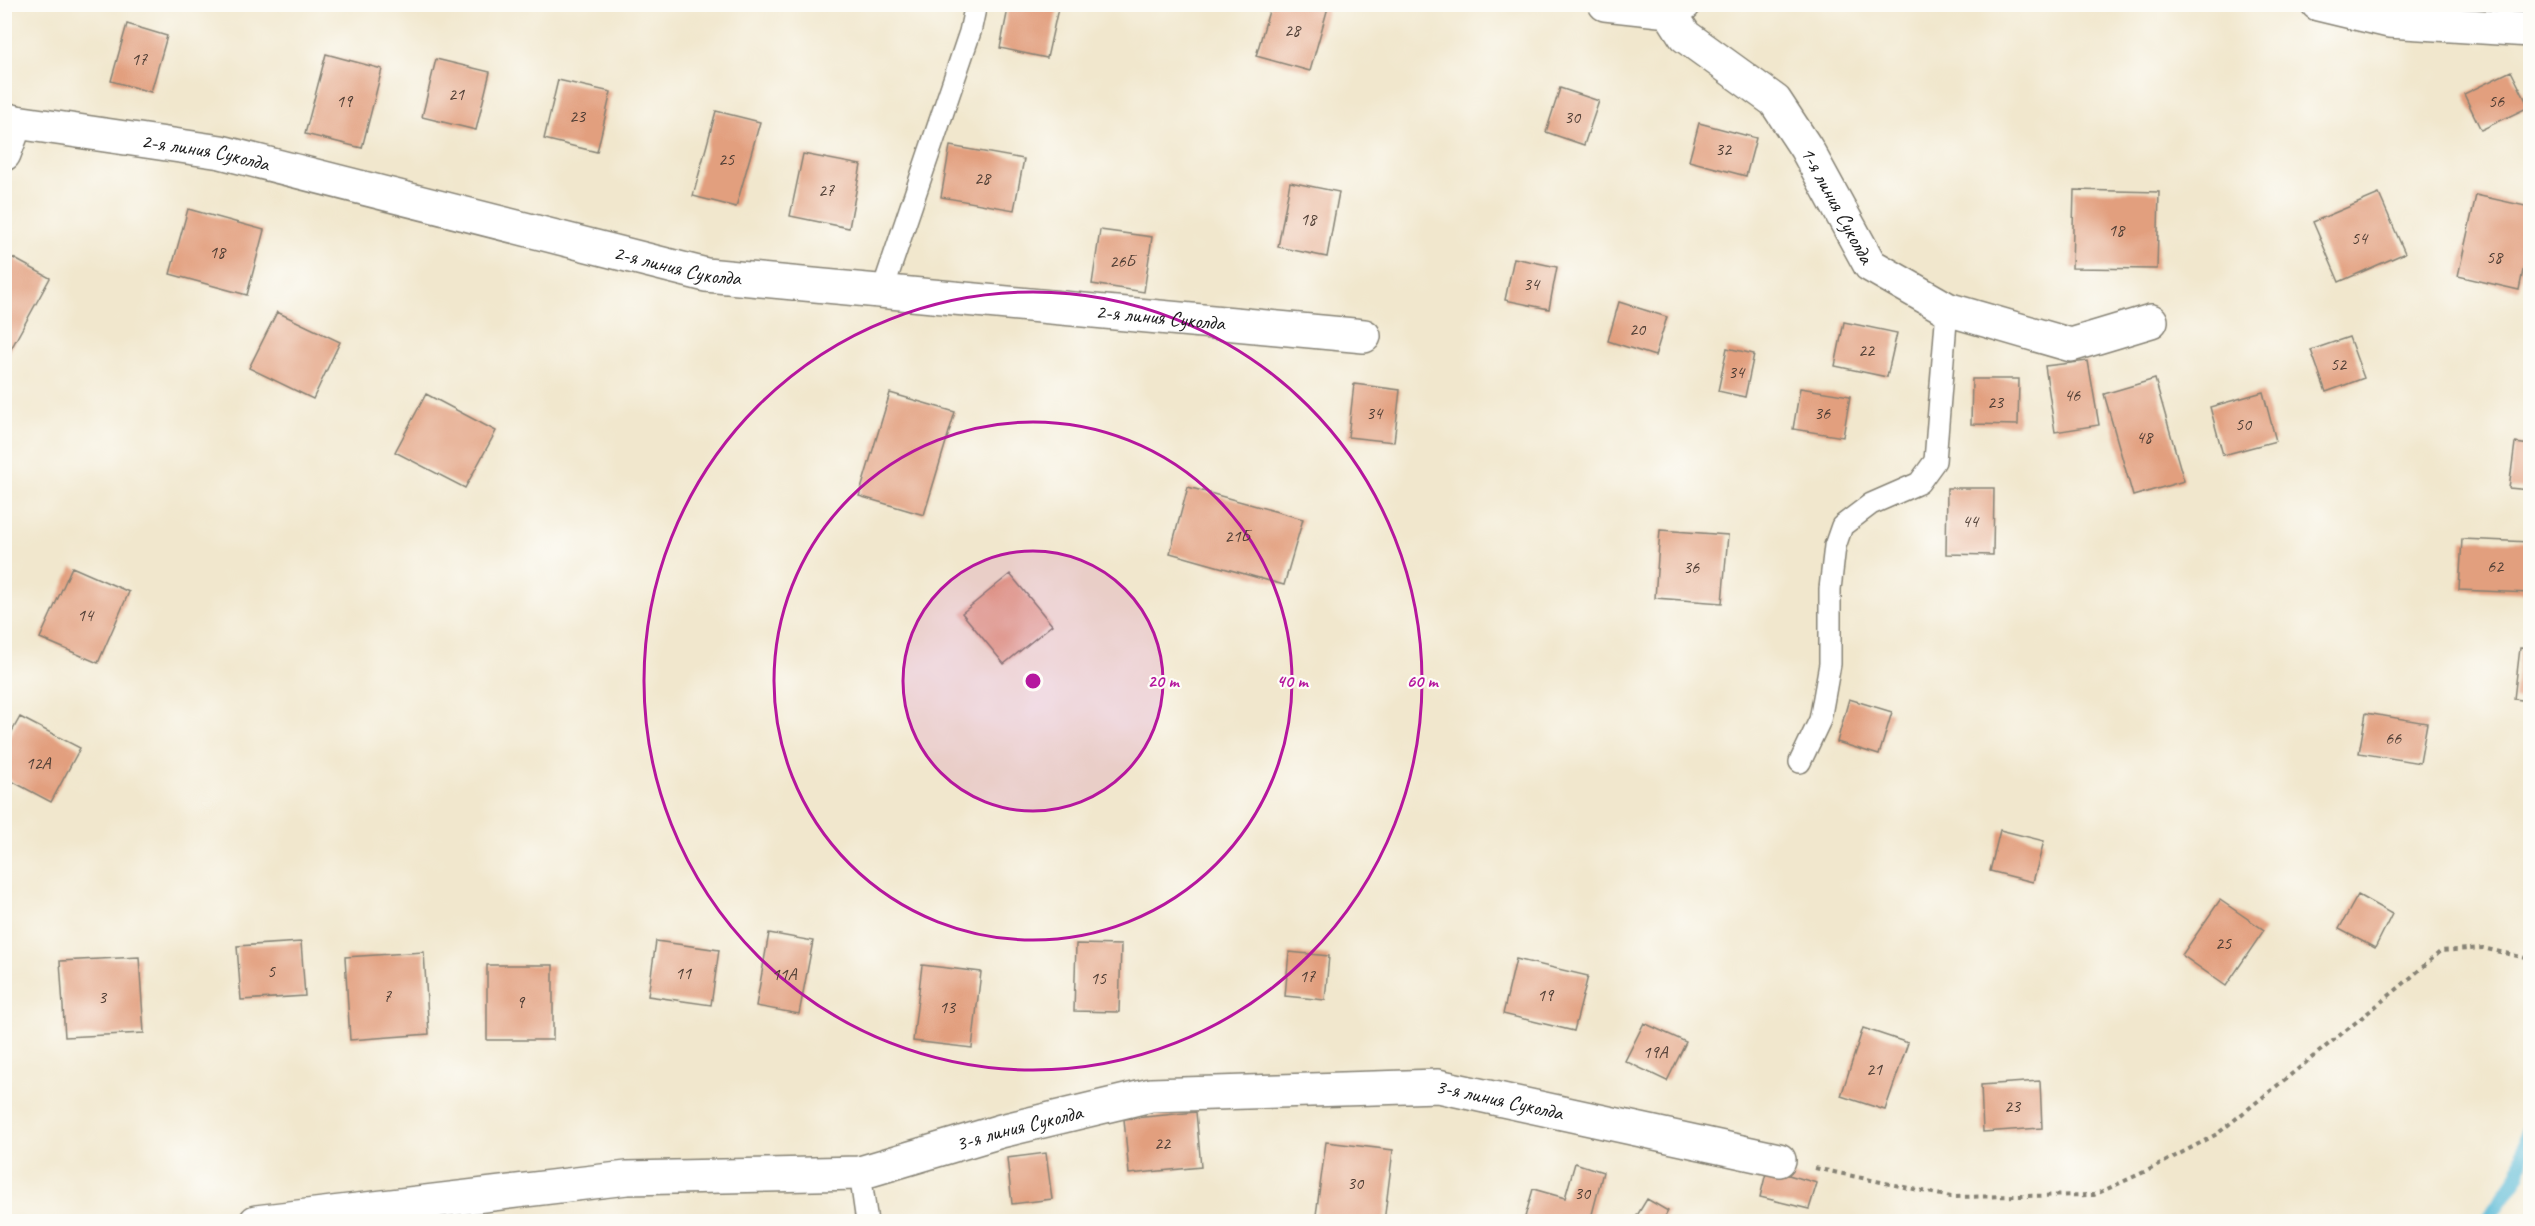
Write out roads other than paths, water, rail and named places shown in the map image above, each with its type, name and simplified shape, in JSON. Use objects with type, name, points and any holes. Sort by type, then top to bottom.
[{"type":"street","name":"1-я линия Суколда","points":[[1605,4],[1676,8],[1685,36],[1775,100],[1806,148],[1870,265],[1947,309],[2071,345],[2151,321]]},
{"type":"street","points":[[2318,4],[2389,21],[2530,30]]},
{"type":"street","name":"2-я линия Суколда","points":[[10,120],[221,152],[706,275],[1364,336]]},
{"type":"street","points":[[4,153],[10,120]]},
{"type":"street","name":"3-я линия Суколда","points":[[256,1221],[627,1178],[860,1173],[1001,1131],[1151,1095],[1438,1086],[1779,1160]]},
{"type":"lane","points":[[882,292],[970,32],[976,4]]},
{"type":"lane","points":[[1800,762],[1820,720],[1830,664],[1830,589],[1834,546],[1842,526],[1871,504],[1919,483],[1935,461],[1947,309]]},
{"type":"lane","points":[[860,1173],[867,1221]]},
{"type":"waterway","points":[[2486,1222],[2519,1174],[2530,1117]]}]
